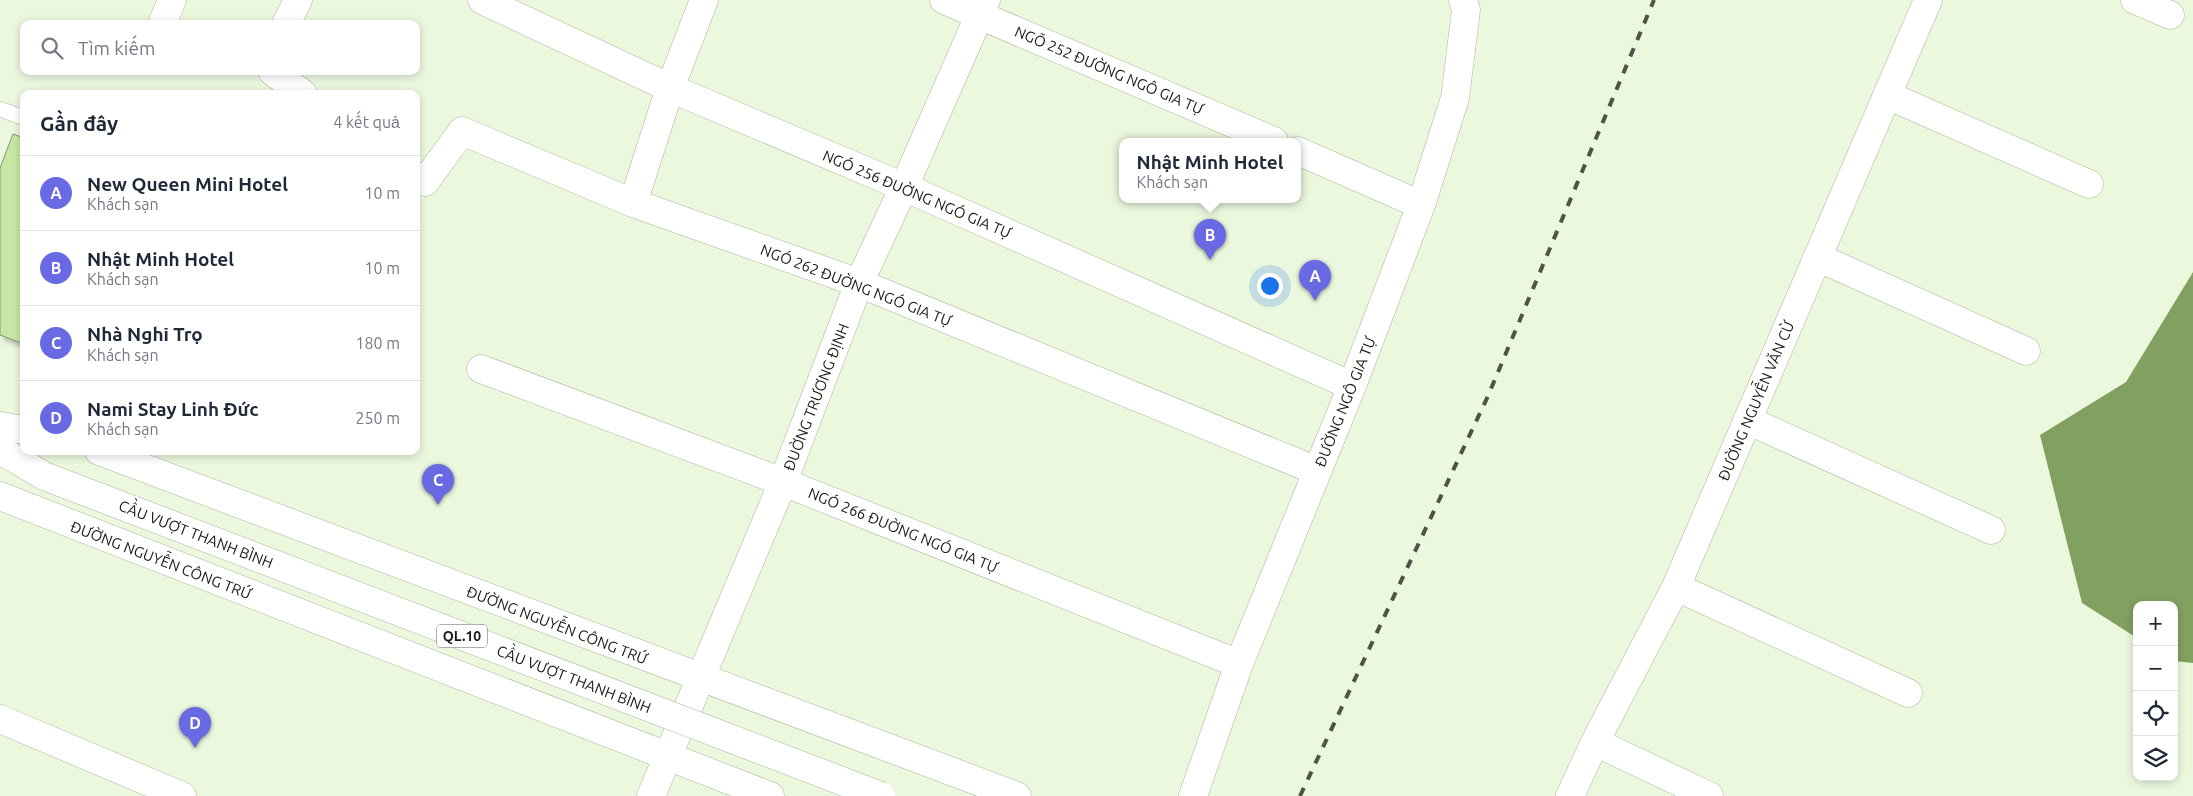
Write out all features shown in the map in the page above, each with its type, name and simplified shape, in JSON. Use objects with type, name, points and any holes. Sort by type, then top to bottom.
[{"type":"main road","points":[[164,20],[172,0]]},
{"type":"main road","points":[[288,20],[298,0]]},
{"type":"main road","name":"NGÓ 256 ĐUỜNG NGÓ GIA TỰ","points":[[482,0],[670,88],[904,187],[1352,386]]},
{"type":"main road","points":[[632,203],[670,88],[704,0]]},
{"type":"main road","name":"NGÕ 252 ĐƯỜNG NGÔ GIA TỰ","points":[[944,0],[983,7],[1267,138]]},
{"type":"main road","name":"ĐƯỜNG NGÔ GIA TỰ","points":[[1193,796],[1239,664],[1352,386],[1422,205],[1455,98],[1466,10],[1463,0]]},
{"type":"main road","name":"ĐƯỜNG NGUYỄN VĂN CỪ","points":[[1570,796],[1595,742],[1676,586],[1928,0]]},
{"type":"main road","points":[[2135,0],[2170,15]]},
{"type":"main road","name":"ĐUỜNG TRƯƠNG ĐỊNH","points":[[651,796],[783,482],[859,284],[983,7]]},
{"type":"main road","points":[[277,75],[298,90]]},
{"type":"main road","points":[[1887,95],[2089,184]]},
{"type":"main road","name":"NGÓ 262 ĐUỜNG NGÓ GIA TỰ","points":[[420,179],[425,182],[462,131],[632,203],[859,284],[1316,471]]},
{"type":"main road","points":[[1301,152],[1422,205]]},
{"type":"main road","points":[[1818,257],[2026,351]]},
{"type":"main road","name":"NGÓ 266 ĐUỜNG NGÓ GIA TỰ","points":[[481,369],[783,482],[1239,664]]},
{"type":"main road","points":[[1747,420],[1991,530]]},
{"type":"main road","points":[[0,426],[20,429]]},
{"type":"main road","points":[[0,450],[44,476]]},
{"type":"main road","name":"ĐƯỜNG NGUYỄN CÔNG TRỨ","points":[[110,455],[701,679],[1017,796]]},
{"type":"main road","points":[[0,471],[44,476]]},
{"type":"main road","name":"CẦU VƯỢT THANH BÌNH","points":[[44,476],[881,796]]},
{"type":"main road","name":"ĐƯỜNG NGUYỄN CÔNG TRỨ","points":[[0,496],[770,796]]},
{"type":"main road","points":[[1676,586],[1908,693]]},
{"type":"main road","points":[[0,719],[182,796]]},
{"type":"main road","points":[[1595,742],[1709,796]]},
{"type":"lane","points":[[0,110],[20,117]]},
{"type":"shaded area","points":[[2193,272],[2193,663],[2178,661],[2178,601],[2133,601],[2133,635],[2082,603],[2040,435],[2126,382]]},
{"type":"building","points":[[13,134],[20,137],[20,342],[0,335],[0,168]]},
{"type":"railway","points":[[1300,796],[1488,396],[1654,0]]},
{"type":"place","name":"Nhật Minh Hotel","points":[[1210,260]]},
{"type":"place","name":"New Queen Mini Hotel","points":[[1315,301]]},
{"type":"place","name":"Nhà Nghỉ Trọ","points":[[438,505]]},
{"type":"place","name":"Nami Stay Linh Đức","points":[[195,748]]}]
